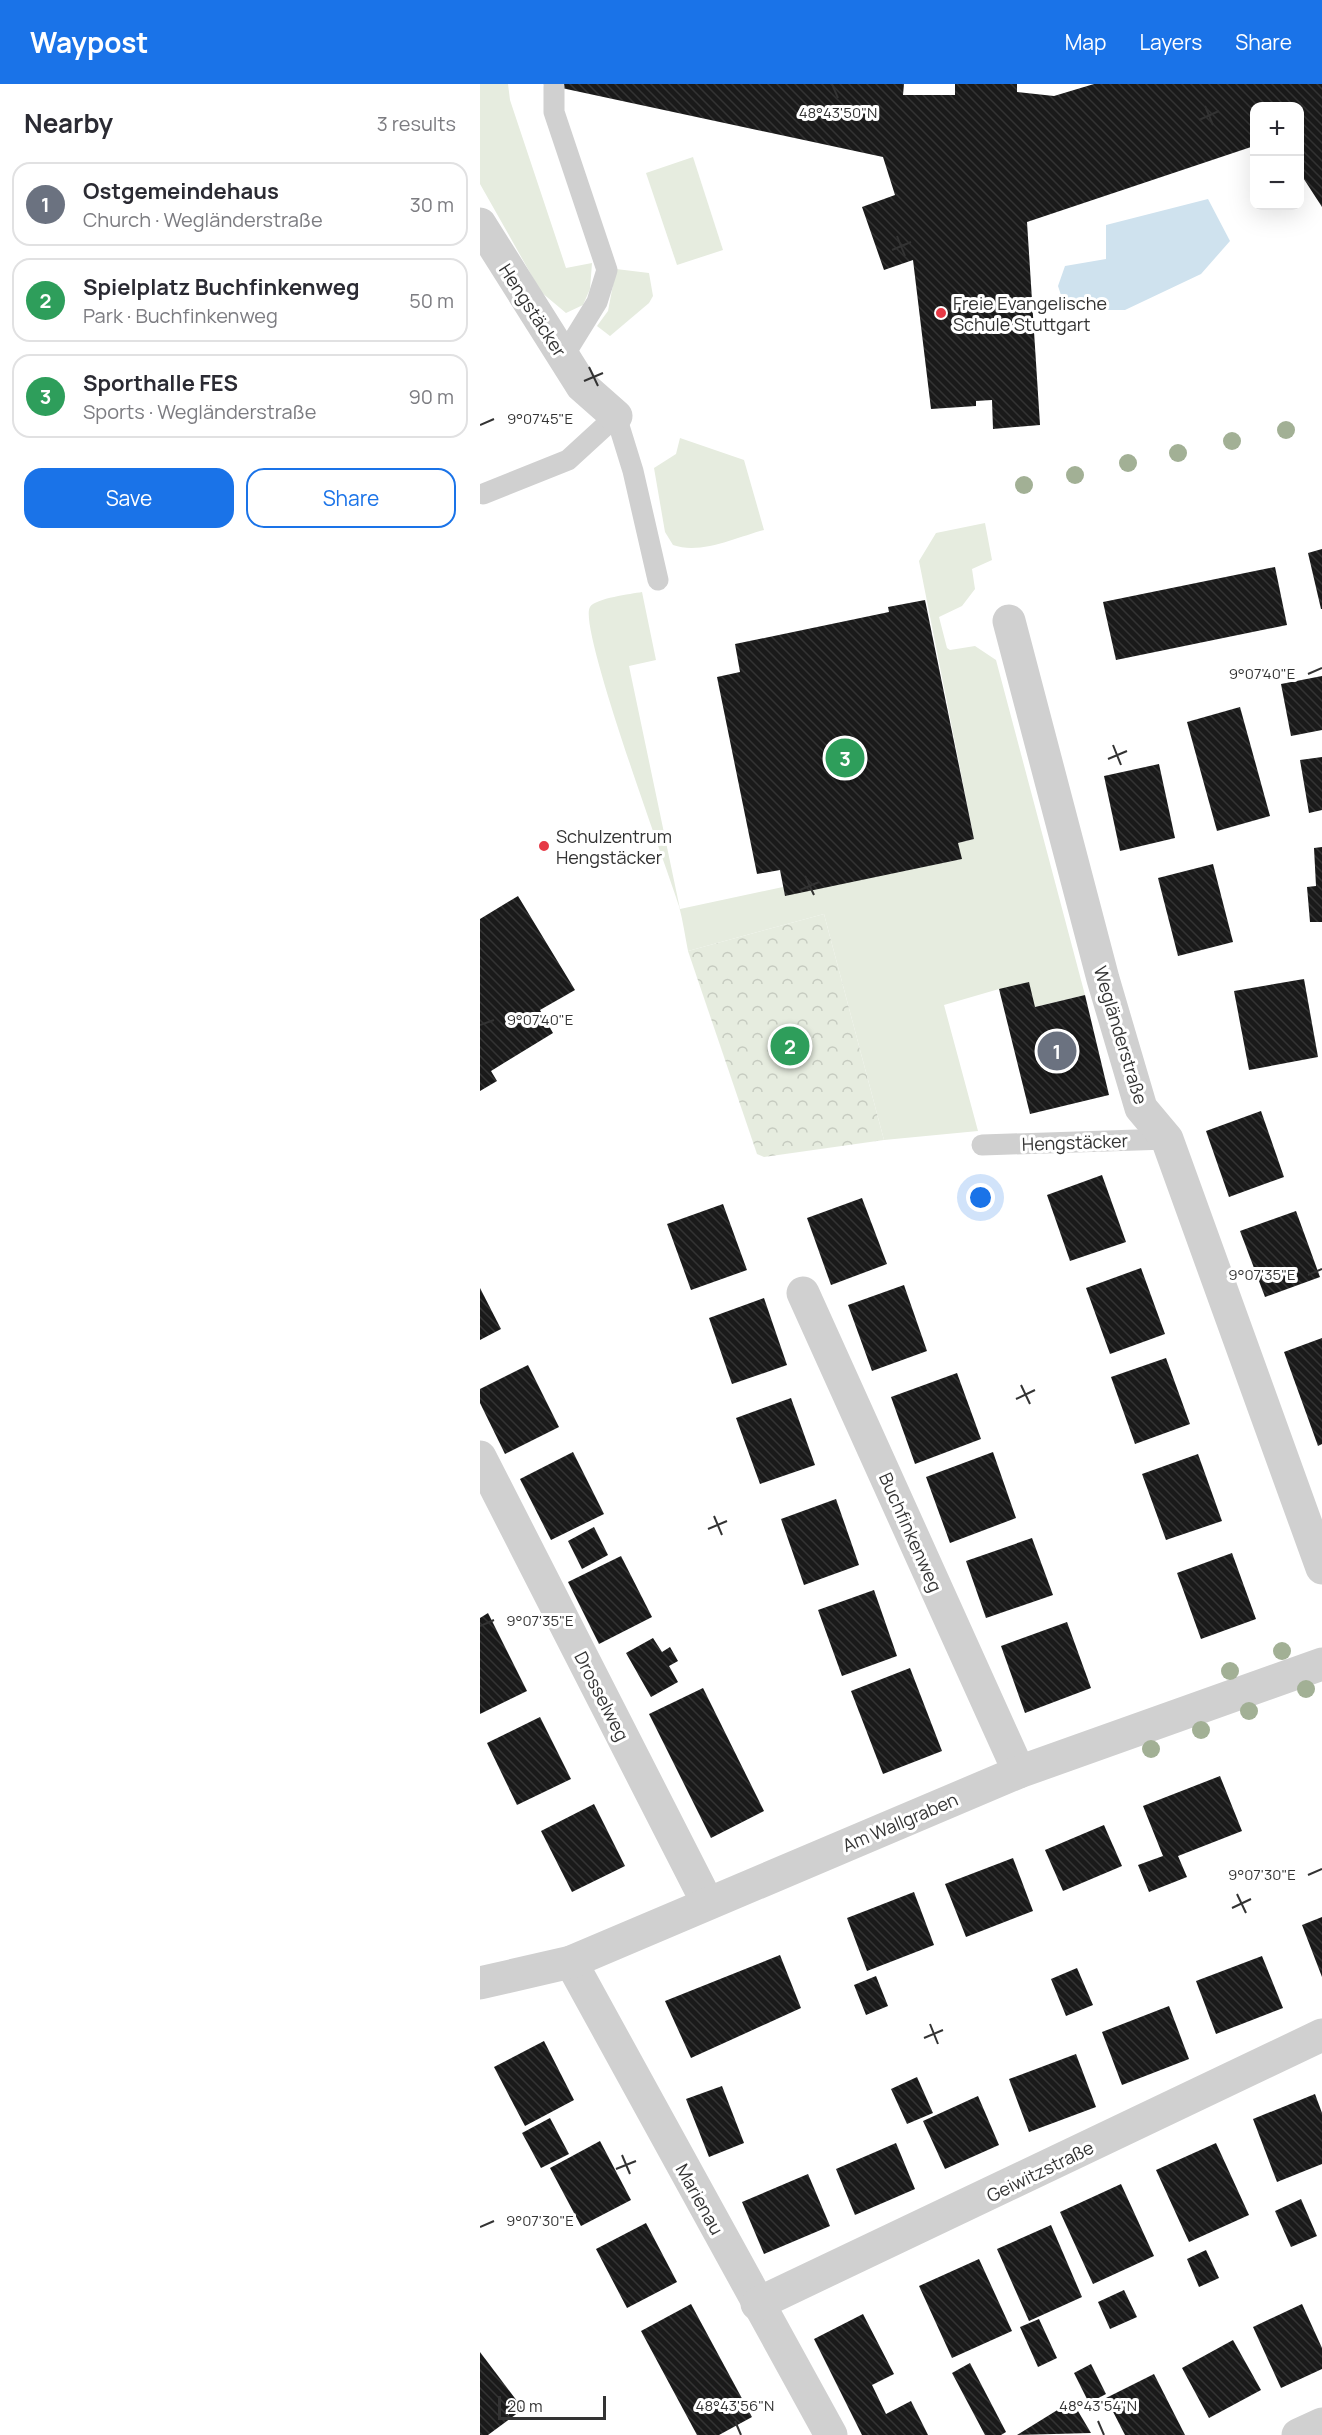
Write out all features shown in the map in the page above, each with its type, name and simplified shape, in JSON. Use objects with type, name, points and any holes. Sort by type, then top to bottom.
[{"type":"street","name":"Hengstäcker","points":[[480,224],[582,386],[616,416]]},
{"type":"street","name":"Wegländerstraße","points":[[1009,621],[1103,979],[1141,1108],[1167,1139],[1322,1568]]},
{"type":"street","name":"Buchfinkenweg","points":[[803,1293],[1019,1772]]},
{"type":"street","name":"Drosselweg","points":[[480,1457],[707,1902]]},
{"type":"street","name":"Am Wallgraben","points":[[480,1983],[572,1962],[707,1902],[1019,1772],[1322,1664]]},
{"type":"street","name":"Marienau","points":[[572,1962],[831,2435]]},
{"type":"street","name":"Geiwitzstraße","points":[[758,2304],[1322,2035]]},
{"type":"street","points":[[1298,2435],[1322,2424]]},
{"type":"lane","points":[[554,87],[554,112],[606,270],[597,302],[563,357]]},
{"type":"lane","points":[[483,495],[567,460],[616,416],[633,471],[657,580]]},
{"type":"lane","name":"Hengstäcker","points":[[982,1145],[1167,1139]]},
{"type":"green space","points":[[480,84],[508,84],[510,100],[566,268],[592,263],[590,289],[583,305],[566,313],[541,292],[480,184]]},
{"type":"green space","points":[[693,157],[723,250],[677,265],[646,173]]},
{"type":"green space","points":[[616,269],[649,273],[653,296],[649,303],[610,336],[597,326],[608,311]]},
{"type":"green space","points":[[680,438],[744,460],[764,530],[695,548],[673,545],[665,532],[654,468],[676,454]]},
{"type":"green space","points":[[985,523],[992,560],[972,569],[975,589],[962,606],[939,617],[947,648],[950,650],[975,646],[996,660],[1085,995],[1035,1007],[999,989],[944,1005],[978,1131],[884,1140],[824,914],[688,951],[679,906],[609,700],[590,624],[590,607],[599,601],[642,592],[656,660],[629,666],[680,909],[783,887],[785,895],[961,859],[958,843],[974,839],[919,561],[936,533]]},
{"type":"green space","points":[[824,914],[884,1140],[764,1157],[757,1154],[688,951]]},
{"type":"water","points":[[1208,199],[1230,241],[1201,274],[1125,310],[1066,310],[1058,286],[1065,266],[1106,259],[1106,225]]},
{"type":"building","points":[[543,84],[904,84],[903,95],[955,95],[955,84],[1017,84],[1017,92],[1054,96],[1094,84],[1322,84],[1322,207],[1304,179],[1304,102],[1250,102],[1250,147],[1027,222],[1040,425],[993,429],[992,400],[976,401],[976,406],[931,409],[913,260],[884,270],[862,207],[895,195],[883,157]]},
{"type":"building","points":[[1322,549],[1322,609],[1321,609],[1308,553]]},
{"type":"building","points":[[1275,567],[1287,625],[1116,660],[1103,602]]},
{"type":"building","points":[[925,600],[974,839],[958,843],[962,859],[785,896],[780,870],[757,874],[717,677],[740,672],[735,644],[889,612],[888,607]]},
{"type":"building","points":[[1322,676],[1322,730],[1291,736],[1281,684]]},
{"type":"building","points":[[1240,707],[1270,816],[1217,831],[1187,722]]},
{"type":"building","points":[[1322,757],[1322,810],[1309,813],[1300,760]]},
{"type":"building","points":[[1159,764],[1175,838],[1120,851],[1104,776]]},
{"type":"building","points":[[1322,847],[1322,922],[1310,922],[1307,887],[1316,886],[1314,848]]},
{"type":"building","points":[[1213,864],[1233,942],[1178,956],[1158,878]]},
{"type":"building","points":[[518,896],[575,990],[540,1010],[553,1033],[491,1071],[497,1081],[480,1091],[480,919]]},
{"type":"building","points":[[1304,979],[1318,1057],[1249,1070],[1234,991]]},
{"type":"building","points":[[1029,982],[1035,1007],[1085,995],[1109,1095],[1030,1114],[999,989]]},
{"type":"building","points":[[1261,1111],[1284,1177],[1229,1197],[1206,1131]]},
{"type":"building","points":[[1102,1175],[1126,1242],[1070,1261],[1047,1195]]},
{"type":"building","points":[[862,1198],[887,1264],[831,1285],[807,1218]]},
{"type":"building","points":[[723,1204],[747,1270],[691,1290],[667,1224]]},
{"type":"building","points":[[1296,1211],[1320,1277],[1265,1297],[1240,1231]]},
{"type":"building","points":[[1141,1268],[1165,1334],[1110,1354],[1086,1288]]},
{"type":"building","points":[[904,1285],[927,1351],[872,1371],[848,1305]]},
{"type":"building","points":[[480,1288],[501,1329],[480,1340]]},
{"type":"building","points":[[764,1298],[787,1365],[732,1384],[709,1318]]},
{"type":"building","points":[[1322,1338],[1322,1444],[1318,1446],[1284,1352]]},
{"type":"building","points":[[1166,1358],[1190,1424],[1135,1444],[1111,1377]]},
{"type":"building","points":[[528,1365],[559,1427],[505,1454],[480,1403],[480,1389]]},
{"type":"building","points":[[957,1373],[981,1439],[915,1464],[891,1397]]},
{"type":"building","points":[[791,1398],[815,1465],[760,1484],[736,1418]]},
{"type":"building","points":[[573,1452],[604,1514],[551,1540],[520,1479]]},
{"type":"building","points":[[993,1452],[1016,1518],[950,1543],[926,1477]]},
{"type":"building","points":[[1198,1454],[1222,1521],[1166,1540],[1142,1474]]},
{"type":"building","points":[[836,1499],[859,1565],[804,1585],[781,1519]]},
{"type":"building","points":[[594,1527],[608,1555],[582,1569],[568,1541]]},
{"type":"building","points":[[1032,1538],[1053,1595],[986,1618],[966,1561]]},
{"type":"building","points":[[1232,1553],[1256,1619],[1201,1639],[1177,1573]]},
{"type":"building","points":[[621,1556],[652,1617],[599,1644],[568,1582]]},
{"type":"building","points":[[874,1590],[897,1656],[842,1676],[818,1610]]},
{"type":"building","points":[[488,1613],[527,1691],[480,1714],[480,1618]]},
{"type":"building","points":[[1067,1622],[1091,1688],[1025,1713],[1001,1646]]},
{"type":"building","points":[[653,1638],[662,1652],[670,1647],[678,1661],[669,1666],[678,1682],[651,1697],[626,1653]]},
{"type":"building","points":[[910,1668],[942,1751],[883,1774],[851,1691]]},
{"type":"building","points":[[703,1688],[764,1811],[711,1838],[649,1714]]},
{"type":"building","points":[[540,1717],[571,1779],[517,1805],[487,1743]]},
{"type":"building","points":[[1220,1776],[1242,1831],[1178,1856],[1187,1877],[1149,1892],[1138,1865],[1163,1856],[1143,1806]]},
{"type":"building","points":[[594,1804],[625,1866],[572,1892],[541,1831]]},
{"type":"building","points":[[1104,1825],[1122,1866],[1063,1891],[1045,1850]]},
{"type":"building","points":[[1013,1858],[1033,1911],[966,1937],[945,1884]]},
{"type":"building","points":[[914,1892],[934,1945],[867,1971],[847,1918]]},
{"type":"building","points":[[1322,1917],[1322,1977],[1302,1925]]},
{"type":"building","points":[[780,1955],[801,2008],[691,2058],[665,2001]]},
{"type":"building","points":[[1262,1956],[1283,2008],[1216,2034],[1196,1981]]},
{"type":"building","points":[[1077,1968],[1093,2005],[1066,2016],[1051,1979]]},
{"type":"building","points":[[876,1976],[888,2006],[866,2015],[854,1985]]},
{"type":"building","points":[[1169,2006],[1189,2059],[1122,2085],[1102,2032]]},
{"type":"building","points":[[544,2041],[574,2100],[525,2126],[494,2067]]},
{"type":"building","points":[[1076,2054],[1096,2107],[1029,2132],[1009,2079]]},
{"type":"building","points":[[917,2077],[933,2113],[907,2124],[891,2089]]},
{"type":"building","points":[[722,2086],[744,2143],[709,2157],[686,2099]]},
{"type":"building","points":[[1315,2094],[1322,2113],[1322,2164],[1277,2182],[1253,2119]]},
{"type":"building","points":[[978,2096],[999,2145],[945,2169],[923,2121]]},
{"type":"building","points":[[550,2118],[569,2154],[541,2168],[522,2133]]},
{"type":"building","points":[[600,2141],[631,2200],[581,2226],[550,2168]]},
{"type":"building","points":[[896,2143],[915,2189],[855,2215],[836,2169]]},
{"type":"building","points":[[1216,2143],[1249,2215],[1189,2242],[1156,2170]]},
{"type":"building","points":[[808,2174],[830,2226],[764,2254],[742,2202]]},
{"type":"building","points":[[1121,2184],[1154,2256],[1093,2284],[1060,2212]]},
{"type":"building","points":[[1301,2199],[1317,2236],[1291,2247],[1275,2211]]},
{"type":"building","points":[[646,2223],[677,2282],[627,2308],[596,2249]]},
{"type":"building","points":[[1051,2225],[1082,2297],[1029,2321],[997,2249]]},
{"type":"building","points":[[1206,2250],[1219,2278],[1199,2287],[1187,2259]]},
{"type":"building","points":[[979,2259],[1012,2331],[952,2358],[919,2286]]},
{"type":"building","points":[[1124,2290],[1137,2317],[1110,2329],[1098,2302]]},
{"type":"building","points":[[691,2304],[752,2417],[719,2435],[697,2435],[641,2331]]},
{"type":"building","points":[[1302,2304],[1322,2348],[1322,2369],[1281,2388],[1253,2327]]},
{"type":"building","points":[[863,2314],[894,2374],[872,2385],[886,2414],[911,2401],[928,2435],[862,2435],[814,2339]]},
{"type":"building","points":[[1039,2319],[1057,2358],[1038,2367],[1020,2327]]},
{"type":"building","points":[[1233,2340],[1261,2390],[1209,2418],[1182,2368]]},
{"type":"building","points":[[480,2352],[523,2409],[488,2435],[480,2435]]},
{"type":"building","points":[[970,2363],[1006,2432],[1001,2435],[985,2435],[952,2373]]},
{"type":"building","points":[[1091,2364],[1106,2394],[1089,2403],[1074,2373]]},
{"type":"building","points":[[1154,2374],[1185,2435],[1125,2435],[1106,2398]]},
{"type":"building","points":[[1072,2401],[1091,2433],[1017,2435]]},
{"type":"place","name":"Freie Evangelische Schule Stuttgart","points":[[941,313]]},
{"type":"place","name":"Sporthalle FES","points":[[845,758]]},
{"type":"place","name":"Schulzentrum Hengstäcker","points":[[544,846]]},
{"type":"place","name":"Spielplatz Buchfinkenweg","points":[[790,1046]]},
{"type":"place","name":"Ostgemeindehaus","points":[[1057,1051]]}]
